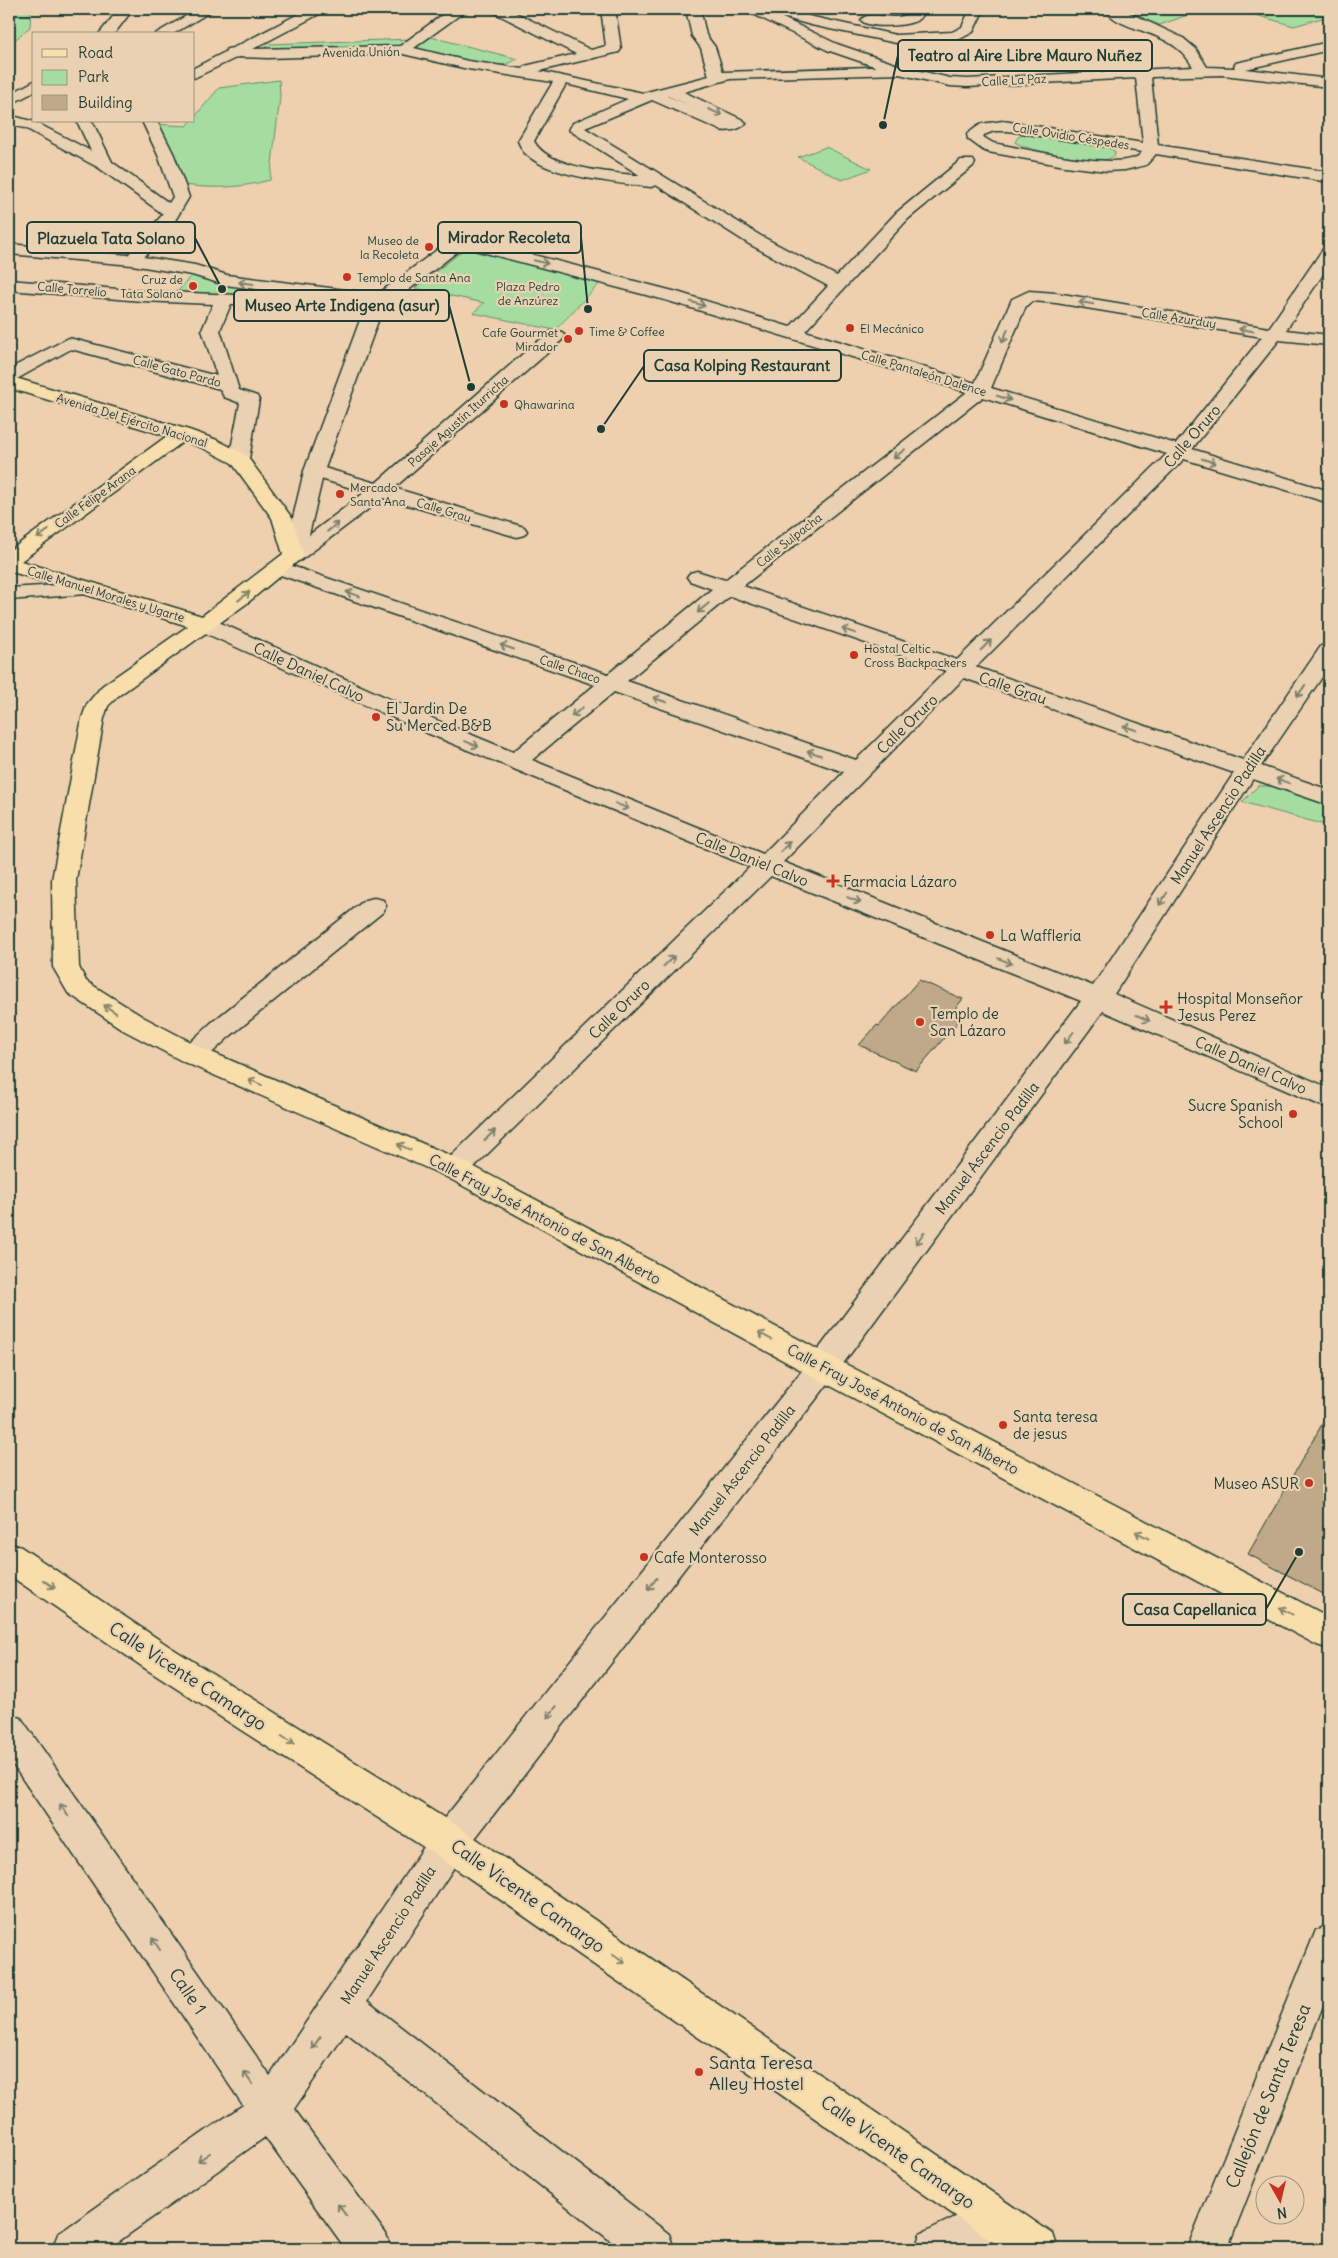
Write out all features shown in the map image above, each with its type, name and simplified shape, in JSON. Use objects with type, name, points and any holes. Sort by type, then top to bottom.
[{"type":"main road","name":"Avenida Del Ejército Nacional","points":[[9,382],[182,434],[210,444],[239,459],[282,518],[286,562]]},
{"type":"main road","name":"Calle Felipe Arana","points":[[9,560],[182,434]]},
{"type":"main road","points":[[204,624],[239,600],[286,562]]},
{"type":"main road","name":"Calle Manuel Morales y Ugarte","points":[[9,564],[204,624]]},
{"type":"main road","name":"Calle Fray José Antonio de San Alberto","points":[[204,624],[110,691],[98,704],[93,718],[64,880],[66,967],[77,987],[134,1024],[194,1055],[455,1169],[823,1367],[1329,1634]]},
{"type":"main road","name":"Calle Vicente Camargo","points":[[9,1557],[158,1658],[449,1842],[1038,2249]]},
{"type":"street","points":[[105,27],[126,9]]},
{"type":"street","points":[[166,32],[208,9]]},
{"type":"street","points":[[195,73],[232,52],[318,9]]},
{"type":"street","points":[[403,50],[463,11],[439,9]]},
{"type":"street","points":[[498,9],[589,55]]},
{"type":"street","points":[[519,71],[614,48],[608,9]]},
{"type":"street","points":[[688,9],[694,12],[695,42],[708,47],[717,78]]},
{"type":"street","points":[[755,9],[832,47],[899,70]]},
{"type":"street","points":[[770,9],[811,22],[896,39],[956,36],[968,29],[977,9]]},
{"type":"street","points":[[806,9],[865,19],[896,21],[908,19],[916,15],[919,9]]},
{"type":"street","points":[[1112,9],[1124,17],[1178,41],[1187,47],[1204,73]]},
{"type":"street","points":[[1223,71],[1329,46]]},
{"type":"street","name":"Avenida Unión","points":[[232,52],[266,54],[403,50],[468,65],[519,71],[648,97],[724,127],[738,123],[670,91]]},
{"type":"street","points":[[696,66],[701,83]]},
{"type":"street","name":"Calle La Paz","points":[[662,183],[577,130],[578,126],[648,97],[730,75],[899,70],[950,82],[967,82],[1223,71],[1329,83]]},
{"type":"street","points":[[1142,73],[1145,83],[1151,149]]},
{"type":"street","points":[[562,79],[526,141],[527,148],[533,155],[554,166],[662,183],[755,240],[840,285]]},
{"type":"street","points":[[9,101],[32,86]]},
{"type":"street","points":[[9,120],[30,124],[105,166],[171,212]]},
{"type":"street","points":[[84,122],[92,142],[105,166]]},
{"type":"street","points":[[132,260],[166,221],[181,197],[166,155],[150,122]]},
{"type":"street","name":"Calle Ovidio Céspedes","points":[[1151,149],[1146,159],[1138,164],[1094,165],[988,146],[979,142],[975,134],[987,127],[1008,126],[1329,176]]},
{"type":"street","points":[[794,333],[840,285],[870,248],[902,216],[967,163]]},
{"type":"street","name":"Calle Pantaleón Dalence","points":[[378,302],[395,292],[460,241],[671,296],[1329,497]]},
{"type":"street","points":[[9,249],[132,260],[195,270],[226,280],[378,302],[314,471],[286,562]]},
{"type":"street","name":"Calle Oruro","points":[[455,1169],[767,865],[860,769],[1180,452],[1274,334],[1329,254]]},
{"type":"street","name":"Calle Torrelio","points":[[9,284],[142,296],[378,302]]},
{"type":"street","name":"Calle Azurduy","points":[[1029,296],[1056,298],[1274,334],[1329,340]]},
{"type":"street","name":"Calle Sulpacha","points":[[515,762],[727,588],[980,391],[993,366],[1018,303],[1029,296]]},
{"type":"street","points":[[224,299],[211,330],[228,385]]},
{"type":"street","name":"Pasaje Agustín Iturricha","points":[[286,562],[381,490],[463,418],[526,359],[556,336]]},
{"type":"street","name":"Calle Gato Pardo","points":[[9,376],[68,343],[228,385],[231,393],[250,400],[239,459]]},
{"type":"street","name":"Calle Grau","points":[[314,471],[517,532]]},
{"type":"street","name":"Calle Chaco","points":[[286,562],[612,683],[860,769]]},
{"type":"street","name":"Calle Grau","points":[[697,578],[1329,798]]},
{"type":"street","points":[[9,594],[92,590]]},
{"type":"street","name":"Calle Daniel Calvo","points":[[204,624],[381,705],[515,762],[1098,998],[1329,1099]]},
{"type":"street","name":"Manuel Ascencio Padilla","points":[[72,2249],[270,2110],[342,2006],[449,1842],[823,1367],[1098,998],[1248,769],[1329,652]]},
{"type":"street","points":[[194,1055],[220,1030],[374,906]]},
{"type":"street","name":"Calle 1","points":[[9,1730],[270,2110],[371,2249]]},
{"type":"street","name":"Callejón de Santa Teresa","points":[[1207,2249],[1329,1943]]},
{"type":"street","points":[[342,2006],[654,2249]]},
{"type":"street","points":[[934,2249],[995,2218]]},
{"type":"green space","points":[[9,9],[31,9],[30,27],[9,45]]},
{"type":"green space","points":[[1124,9],[1204,9],[1160,25],[1140,18]]},
{"type":"green space","points":[[1235,9],[1329,9],[1329,16],[1294,26]]},
{"type":"green space","points":[[431,37],[518,59],[504,65],[477,63],[417,51],[414,48]]},
{"type":"green space","points":[[412,39],[399,48],[273,51],[265,47],[269,44]]},
{"type":"green space","points":[[279,80],[280,97],[270,180],[227,187],[184,185],[153,124],[187,126],[190,122],[195,122],[195,116],[219,88]]},
{"type":"green space","points":[[1036,135],[1107,146],[1115,152],[1115,155],[1108,159],[1100,160],[1042,151],[1015,142],[1018,137]]},
{"type":"green space","points":[[826,147],[871,169],[842,180],[798,157]]},
{"type":"green space","name":"Plaza Pedro de Anzúrez","points":[[469,249],[562,269],[602,281],[555,330],[473,313],[484,303],[415,288],[462,251]]},
{"type":"green space","points":[[193,273],[346,300],[175,295]]},
{"type":"green space","points":[[1258,786],[1270,786],[1329,806],[1329,826],[1242,802]]},
{"type":"building","name":"Templo de San Lázaro","points":[[919,980],[963,999],[953,1011],[963,1016],[916,1071],[859,1045],[877,1025],[879,1026]]},
{"type":"building","name":"Museo ASUR","points":[[1329,1412],[1329,1597],[1248,1554]]},
{"type":"place","name":"Teatro al Aire Libre Mauro Nuñez","points":[[883,125]]},
{"type":"place","name":"Museo de la Recoleta","points":[[429,247]]},
{"type":"place","name":"Templo de Santa Ana","points":[[347,277]]},
{"type":"place","name":"Cruz de Tata Solano","points":[[193,286]]},
{"type":"place","name":"Plazuela Tata Solano","points":[[222,289]]},
{"type":"place","name":"Mirador Recoleta","points":[[588,309]]},
{"type":"place","name":"El Mecánico","points":[[850,328]]},
{"type":"place","name":"Time & Coffee","points":[[579,331]]},
{"type":"place","name":"Cafe Gourmet Mirador","points":[[568,339]]},
{"type":"place","name":"Museo Arte Indigena (asur)","points":[[471,387]]},
{"type":"place","name":"Qhawarina","points":[[504,404]]},
{"type":"place","name":"Casa Kolping Restaurant","points":[[601,429]]},
{"type":"place","name":"Mercado Santa Ana","points":[[340,494]]},
{"type":"place","name":"Hostal Celtic Cross Backpackers","points":[[854,655]]},
{"type":"place","name":"El Jardin De Su Merced B&B","points":[[376,717]]},
{"type":"place","name":"Farmacia Lázaro","points":[[833,881]]},
{"type":"place","name":"La Waffleria","points":[[990,935]]},
{"type":"place","name":"Hospital Monseñor Jesus Perez","points":[[1166,1007]]},
{"type":"place","name":"Templo de San Lázaro","points":[[920,1022]]},
{"type":"place","name":"Sucre Spanish School","points":[[1293,1114]]},
{"type":"place","name":"Santa teresa de jesus","points":[[1003,1425]]},
{"type":"place","name":"Museo ASUR","points":[[1309,1483]]},
{"type":"place","name":"Casa Capellanica","points":[[1299,1552]]},
{"type":"place","name":"Cafe Monterosso","points":[[644,1557]]},
{"type":"place","name":"Santa Teresa Alley Hostel","points":[[699,2072]]}]
